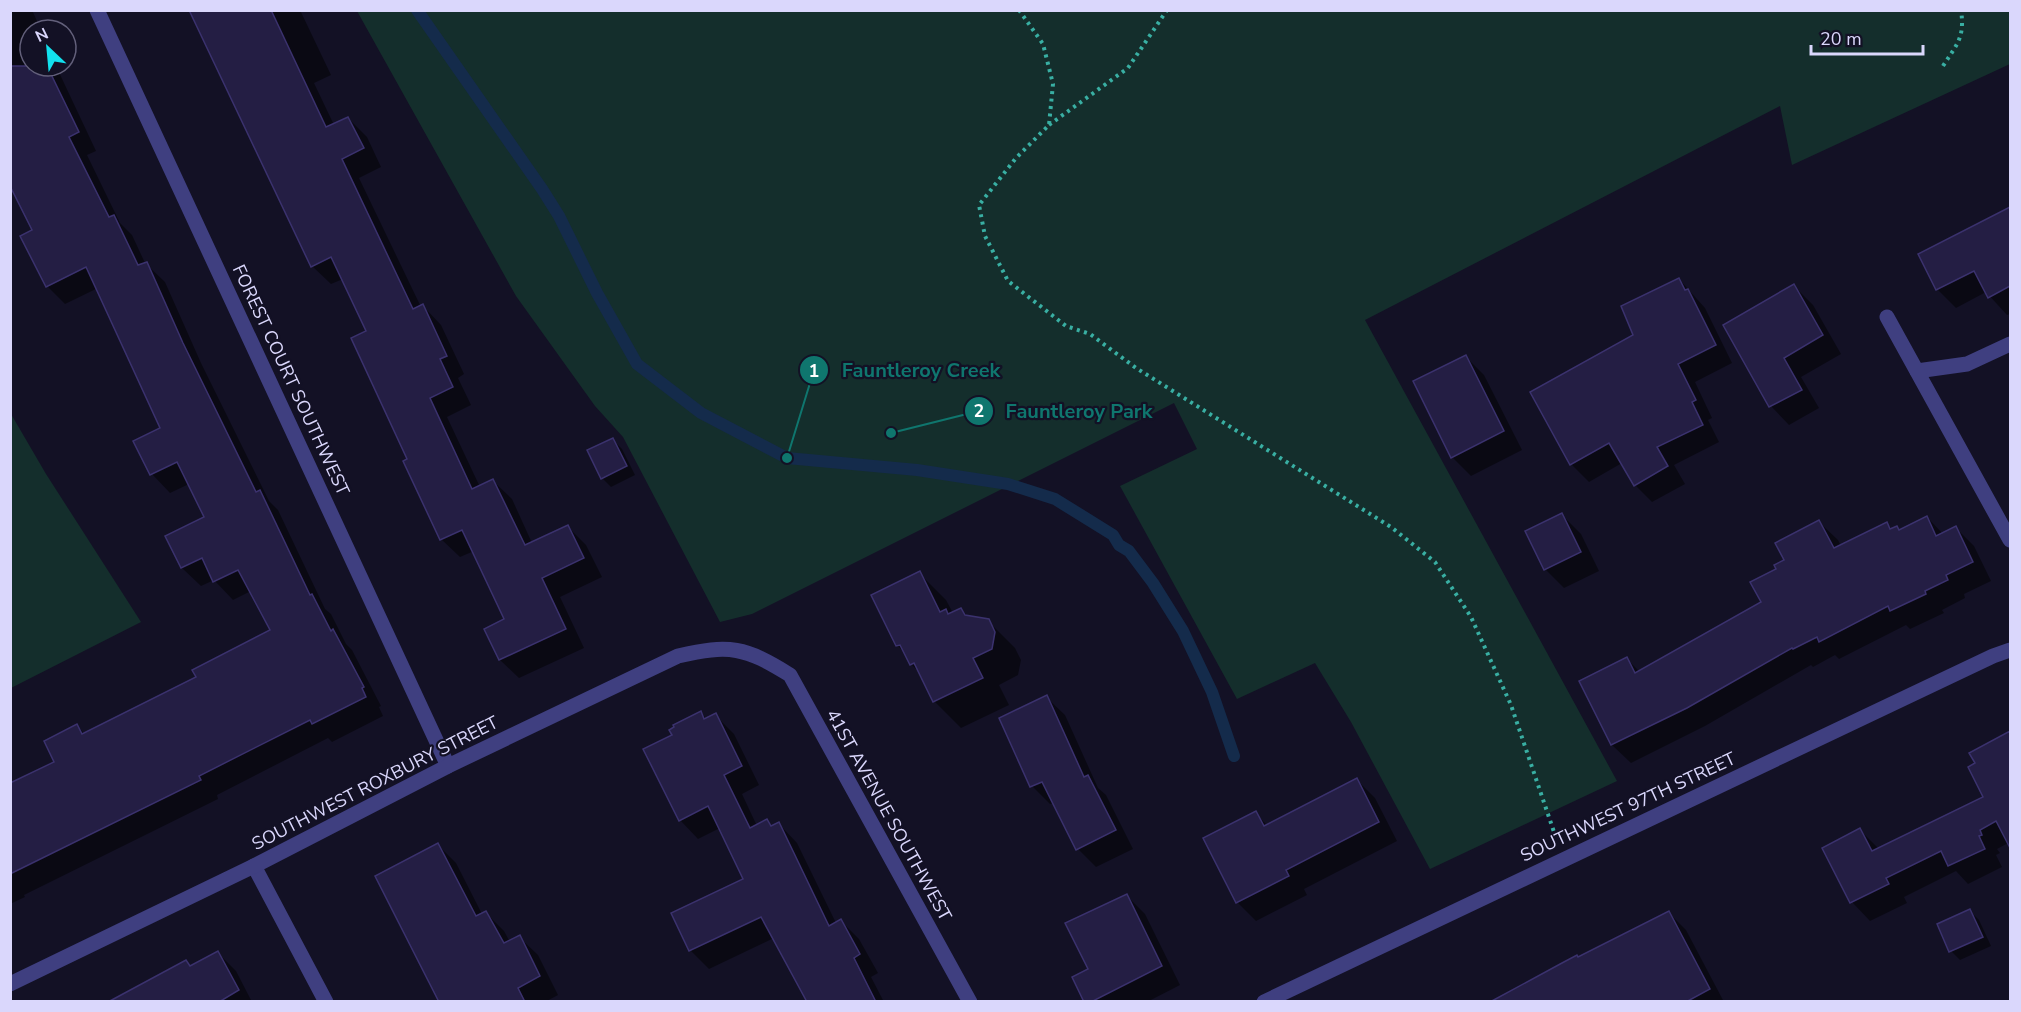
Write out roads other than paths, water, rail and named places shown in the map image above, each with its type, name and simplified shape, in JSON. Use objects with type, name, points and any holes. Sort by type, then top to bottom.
[{"type":"street","name":"FOREST COURT SOUTHWEST","points":[[98,10],[448,766]]},
{"type":"street","points":[[1887,317],[2010,540]]},
{"type":"street","points":[[1917,371],[1967,364],[2010,344]]},
{"type":"street","name":"SOUTHWEST ROXBURY STREET","points":[[10,984],[254,866],[448,766],[678,656],[709,649],[732,649],[763,658]]},
{"type":"street","name":"SOUTHWEST 97TH STREET","points":[[1264,1002],[1993,656],[2010,650]]},
{"type":"street","name":"41ST AVENUE SOUTHWEST","points":[[763,658],[790,675],[970,1002]]},
{"type":"street","points":[[254,866],[326,1002]]},
{"type":"waterway","points":[[417,10],[559,216],[597,293],[637,364],[701,413],[787,458],[917,470],[1008,484],[1055,499],[1113,535],[1119,545],[1129,551],[1153,583],[1183,631],[1212,692],[1234,756]]},
{"type":"place","name":"Fauntleroy Park","points":[[891,433]]},
{"type":"place","name":"Fauntleroy Creek","points":[[787,458]]}]
